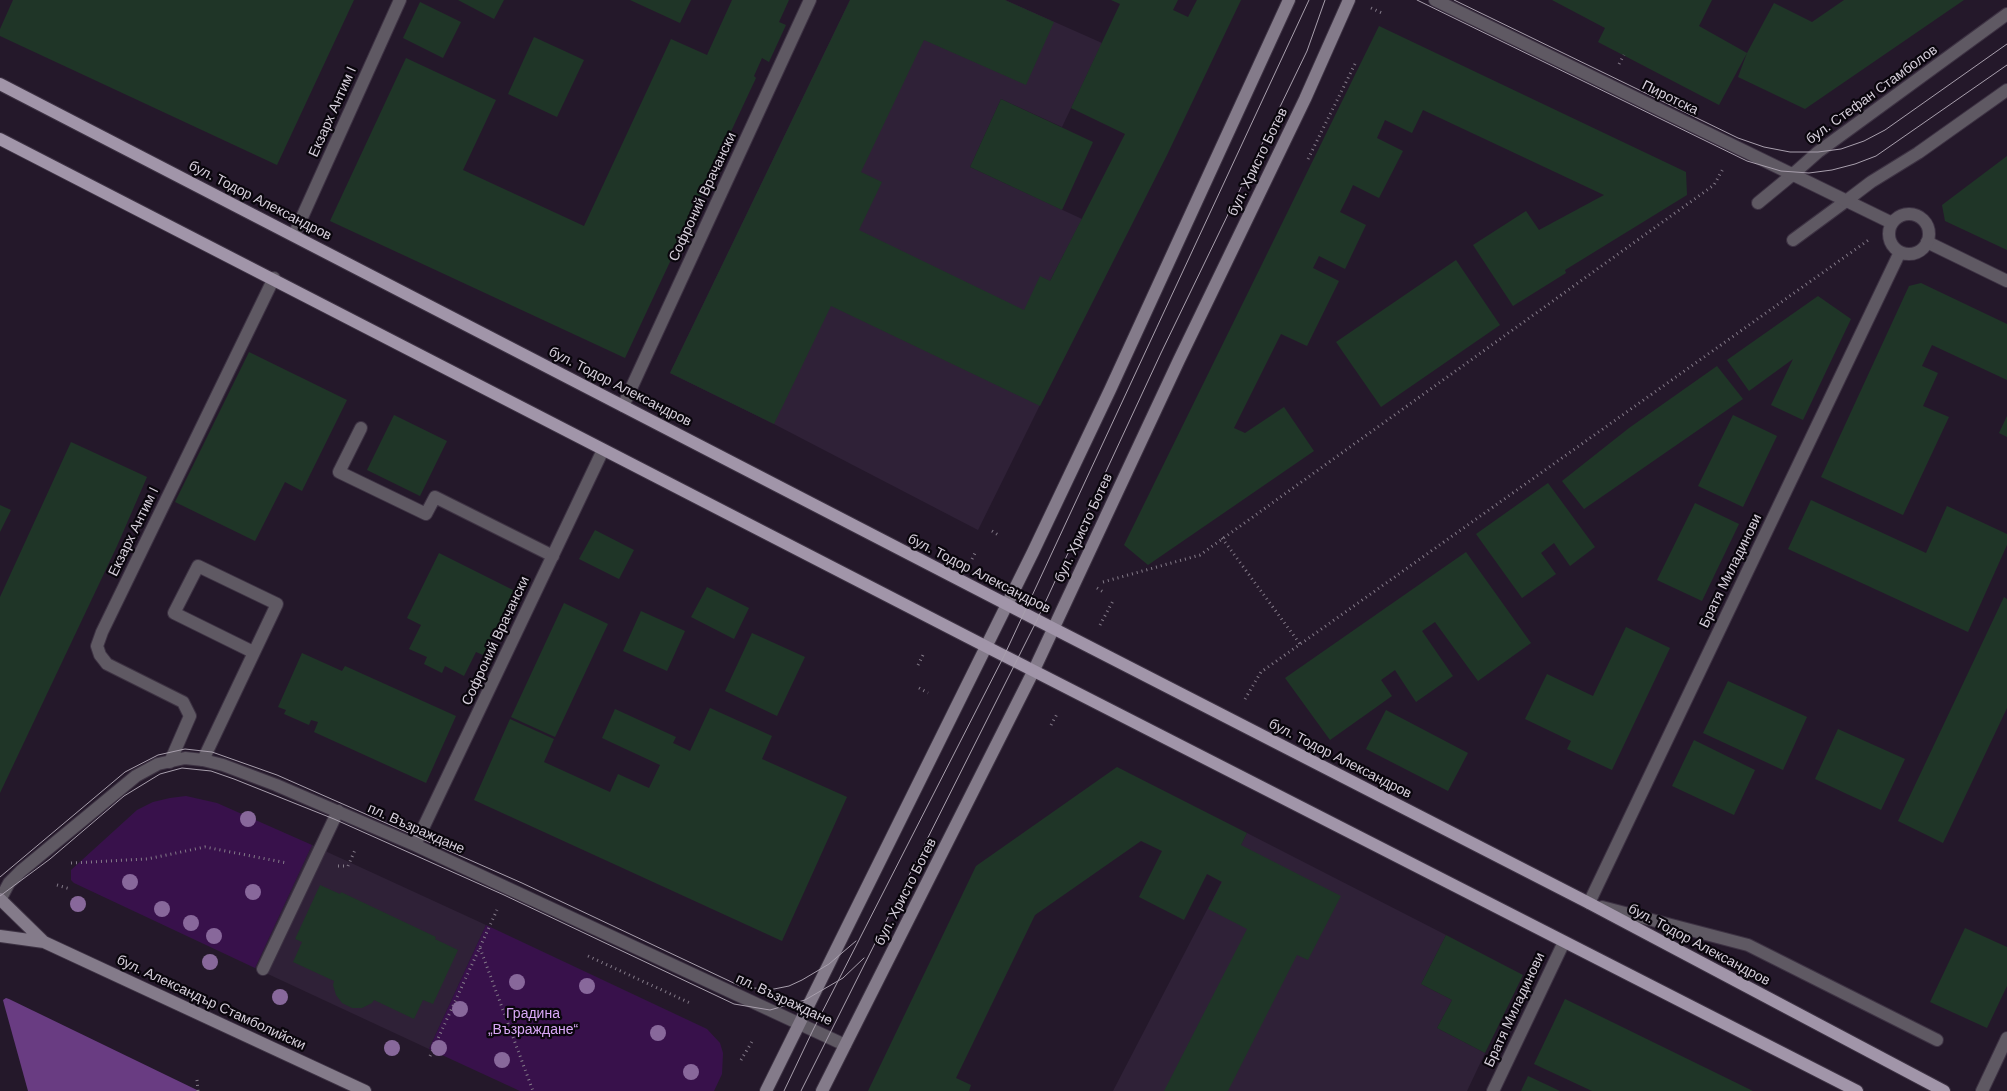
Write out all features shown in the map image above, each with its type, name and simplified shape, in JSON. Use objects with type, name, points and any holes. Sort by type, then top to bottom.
[{"type":"main road","points":[[766,1091],[1008,605],[1110,390],[1289,0]]},
{"type":"main road","name":"бул. Христо Ботев","points":[[822,1091],[1054,629],[1178,360],[1305,99],[1349,0]]},
{"type":"main road","name":"бул. Тодор Александров","points":[[0,84],[1054,629],[1589,903],[1944,1091]]},
{"type":"main road","points":[[0,139],[274,278],[986,647],[1857,1091]]},
{"type":"main road","name":"бул. Александър Стамболийски","points":[[0,899],[44,942]]},
{"type":"main road","name":"бул. Александър Стамболийски","points":[[0,936],[44,942],[365,1091]]},
{"type":"street","name":"Екзарх Антим I","points":[[294,235],[400,0]]},
{"type":"street","name":"Софроний Врачански","points":[[623,406],[810,0]]},
{"type":"street","name":"Пиротска","points":[[1435,0],[1892,223]]},
{"type":"street","name":"бул. Стефан Стамболов","points":[[1758,203],[1818,152],[2007,14]]},
{"type":"street","points":[[1793,240],[1871,182],[1918,153],[2007,90]]},
{"type":"street","points":[[1905,215],[1916,216],[1927,226],[1927,242],[1916,253],[1905,254],[1896,250],[1890,242],[1889,232],[1892,223],[1905,215]]},
{"type":"street","points":[[1927,242],[2007,281]]},
{"type":"street","name":"Братя Миладинови","points":[[1589,903],[1900,252]]},
{"type":"street","name":"Екзарх Антим I","points":[[170,762],[190,716],[183,702],[108,664],[100,655],[98,646],[102,632],[274,278]]},
{"type":"street","points":[[362,428],[339,472],[426,514],[435,497],[553,556]]},
{"type":"street","name":"Софроний Врачански","points":[[415,845],[603,450]]},
{"type":"street","points":[[203,760],[277,604],[198,566],[174,613],[253,652]]},
{"type":"street","name":"пл. Възраждане","points":[[0,899],[9,883],[21,871],[136,776],[158,764],[185,758],[203,760],[268,782],[508,886],[845,1045]]},
{"type":"street","points":[[263,970],[338,811]]},
{"type":"street","points":[[1589,903],[1748,945],[1937,1040]]},
{"type":"street","name":"Братя Миладинови","points":[[1493,1091],[1564,942]]},
{"type":"street","points":[[1982,1091],[2007,1038]]},
{"type":"path","points":[[1370,8],[1382,13]]},
{"type":"path","points":[[1308,159],[1356,62]]},
{"type":"path","points":[[1103,582],[1200,555],[1714,185],[1735,146]]},
{"type":"path","points":[[1245,700],[1261,672],[1892,223]]},
{"type":"path","points":[[992,531],[1000,536]]},
{"type":"path","points":[[1222,538],[1300,644]]},
{"type":"path","points":[[972,559],[976,551]]},
{"type":"path","points":[[1099,628],[1114,599]]},
{"type":"path","points":[[918,665],[923,655]]},
{"type":"path","points":[[919,688],[928,693]]},
{"type":"path","points":[[1051,725],[1057,714]]},
{"type":"path","points":[[71,862],[147,859],[205,847],[312,868],[348,866],[355,850]]},
{"type":"path","points":[[57,885],[70,889]]},
{"type":"path","points":[[430,1056],[508,886]]},
{"type":"path","points":[[480,947],[532,1091]]},
{"type":"path","points":[[588,956],[690,1003]]},
{"type":"path","points":[[741,1060],[753,1040]]},
{"type":"path","points":[[197,1080],[198,1091]]},
{"type":"shaded area","points":[[850,0],[1005,0],[1102,43],[1062,127],[1001,99],[970,167],[1082,219],[1050,281],[1091,302],[978,530],[774,424],[670,373]]},
{"type":"shaded area","points":[[1247,833],[1446,935],[1421,984],[1452,1000],[1437,1028],[1485,1053],[1467,1091],[1113,1091]]},
{"type":"shaded area","points":[[312,845],[486,925],[429,1049],[255,968]]},
{"type":"shaded area","points":[[6,998],[199,1091],[28,1091],[3,1000]]},
{"type":"green space","points":[[186,796],[217,803],[312,845],[255,968],[71,880],[71,870],[137,810],[153,802]]},
{"type":"green space","name":"Градина „Възраждане“","points":[[486,925],[707,1029],[720,1043],[723,1053],[722,1074],[714,1091],[520,1091],[429,1049]]},
{"type":"building","points":[[13,0],[354,0],[277,165],[0,36],[0,29]]},
{"type":"building","points":[[458,0],[504,0],[494,19]]},
{"type":"building","points":[[630,0],[691,0],[680,23]]},
{"type":"building","points":[[732,0],[789,0],[779,22],[786,25],[769,62],[762,58],[754,76],[756,78],[625,358],[330,221],[406,58],[496,100],[463,170],[584,226],[671,39],[707,55]]},
{"type":"building","points":[[850,0],[1005,0],[1054,22],[1026,85],[924,40],[861,172],[882,182],[859,230],[1024,310],[1040,276],[1050,281],[1125,134],[1071,108],[1120,4],[1111,0],[1178,0],[1173,10],[1188,17],[1197,0],[1241,0],[1167,155],[1040,406],[831,306],[774,424],[670,373]]},
{"type":"building","points":[[1552,0],[1712,0],[1699,26],[1747,53],[1719,105],[1598,42],[1605,28]]},
{"type":"building","points":[[1844,0],[1964,0],[1805,109],[1738,77],[1747,53],[1774,3],[1812,22]]},
{"type":"building","points":[[420,2],[461,22],[443,58],[403,38]]},
{"type":"building","points":[[1379,26],[1686,172],[1687,195],[1565,270],[1566,273],[1513,306],[1473,245],[1526,211],[1539,230],[1604,195],[1423,110],[1412,133],[1385,120],[1377,138],[1403,151],[1379,198],[1353,185],[1340,212],[1366,225],[1345,269],[1319,256],[1313,268],[1339,281],[1307,346],[1281,334],[1234,428],[1245,433],[1284,407],[1314,451],[1148,565],[1124,545]]},
{"type":"building","points":[[534,37],[584,60],[557,117],[508,94]]},
{"type":"building","points":[[1001,99],[1093,142],[1062,210],[970,167]]},
{"type":"building","points":[[2007,156],[2007,250],[1945,221],[1942,205]]},
{"type":"building","points":[[1456,260],[1500,325],[1381,407],[1336,342]]},
{"type":"building","points":[[1921,283],[2007,324],[2007,380],[1932,345],[1922,366],[1938,373],[1923,406],[1949,417],[1903,515],[1821,477],[1909,286]]},
{"type":"building","points":[[1818,296],[1851,319],[1803,420],[1771,405],[1793,359],[1749,391],[1727,360]]},
{"type":"building","points":[[249,352],[347,400],[302,491],[285,482],[255,541],[175,502]]},
{"type":"building","points":[[1717,366],[1743,399],[1584,509],[1562,481],[1629,428]]},
{"type":"building","points":[[394,415],[447,441],[420,496],[367,470]]},
{"type":"building","points":[[1733,415],[1777,436],[1743,507],[1698,486]]},
{"type":"building","points":[[2007,416],[2007,437],[1999,433]]},
{"type":"building","points":[[71,442],[147,477],[117,546],[0,793],[0,597]]},
{"type":"building","points":[[1548,483],[1595,547],[1570,566],[1554,543],[1541,553],[1556,574],[1522,598],[1476,534]]},
{"type":"building","points":[[1811,500],[1926,553],[1947,506],[2007,534],[2007,545],[1968,632],[1788,549]]},
{"type":"building","points":[[1695,503],[1739,524],[1702,601],[1657,580]]},
{"type":"building","points":[[0,505],[11,510],[0,532]]},
{"type":"building","points":[[595,530],[634,550],[619,579],[579,559]]},
{"type":"building","points":[[1466,552],[1531,643],[1478,681],[1435,622],[1422,631],[1453,676],[1416,702],[1395,670],[1381,680],[1392,696],[1330,740],[1285,678]]},
{"type":"building","points":[[439,553],[515,591],[483,655],[476,652],[464,676],[445,666],[442,673],[424,664],[427,657],[409,649],[421,625],[407,618]]},
{"type":"building","points":[[707,587],[749,608],[734,639],[691,617]]},
{"type":"building","points":[[2004,597],[2007,599],[2007,708],[1943,843],[1898,821]]},
{"type":"building","points":[[564,603],[608,624],[555,737],[511,717]]},
{"type":"building","points":[[641,611],[685,631],[667,671],[623,651]]},
{"type":"building","points":[[1626,627],[1670,648],[1612,770],[1567,749],[1571,741],[1525,719],[1547,674],[1593,696]]},
{"type":"building","points":[[752,633],[805,657],[777,716],[725,691]]},
{"type":"building","points":[[302,653],[342,671],[345,666],[456,716],[426,783],[314,732],[318,722],[311,720],[309,725],[284,714],[286,710],[278,707]]},
{"type":"building","points":[[1728,681],[1807,717],[1783,770],[1703,733]]},
{"type":"building","points":[[710,708],[772,736],[762,759],[847,797],[782,941],[474,800],[510,719],[554,739],[544,762],[610,792],[618,774],[649,788],[660,765],[602,738],[615,709],[676,737],[673,743],[690,751]]},
{"type":"building","points":[[1386,710],[1468,753],[1448,791],[1366,749]]},
{"type":"building","points":[[1838,729],[1905,759],[1881,810],[1815,779]]},
{"type":"building","points":[[1694,740],[1755,770],[1734,815],[1672,786]]},
{"type":"building","points":[[1117,767],[1247,833],[1241,845],[1341,896],[1308,960],[1297,955],[1228,1091],[1164,1091],[1247,929],[1208,909],[1222,882],[1207,874],[1184,920],[1139,897],[1162,851],[1141,841],[1035,915],[956,1078],[971,1085],[969,1091],[868,1091],[976,866]]},
{"type":"building","points":[[320,885],[340,894],[341,892],[436,937],[435,939],[458,950],[433,1004],[423,1000],[414,1019],[374,1000],[362,1008],[352,1008],[342,1003],[336,995],[333,985],[334,981],[293,962],[302,942],[295,939]]},
{"type":"building","points":[[1965,928],[2007,947],[2007,986],[1987,1028],[1930,1002]]},
{"type":"building","points":[[1446,935],[1523,975],[1485,1053],[1437,1028],[1452,1000],[1421,984]]},
{"type":"building","points":[[1565,999],[1753,1091],[1592,1091],[1534,1064]]},
{"type":"building","points":[[1528,1076],[1560,1091],[1521,1091]]},
{"type":"tram line","points":[[784,1091],[813,1030],[1004,656],[1309,0]]},
{"type":"tram line","points":[[801,1091],[1037,620],[1161,353],[1307,51],[1325,0]]},
{"type":"tram line","points":[[1417,0],[1747,161],[1781,171],[1809,173],[1832,170],[1876,156],[2007,65]]},
{"type":"tram line","points":[[1454,0],[1738,138],[1764,147],[1790,152],[1818,152],[1841,149],[1864,141],[1885,130],[2007,44]]},
{"type":"tram line","points":[[0,877],[125,772],[158,755],[185,749],[212,752],[277,775],[522,883],[740,986],[769,990],[789,986],[829,964],[856,941]]},
{"type":"tram line","points":[[0,896],[50,859],[124,796],[160,774],[182,768],[211,771],[334,819],[504,895],[734,1004],[770,1010],[805,1000],[843,978],[864,958]]}]
